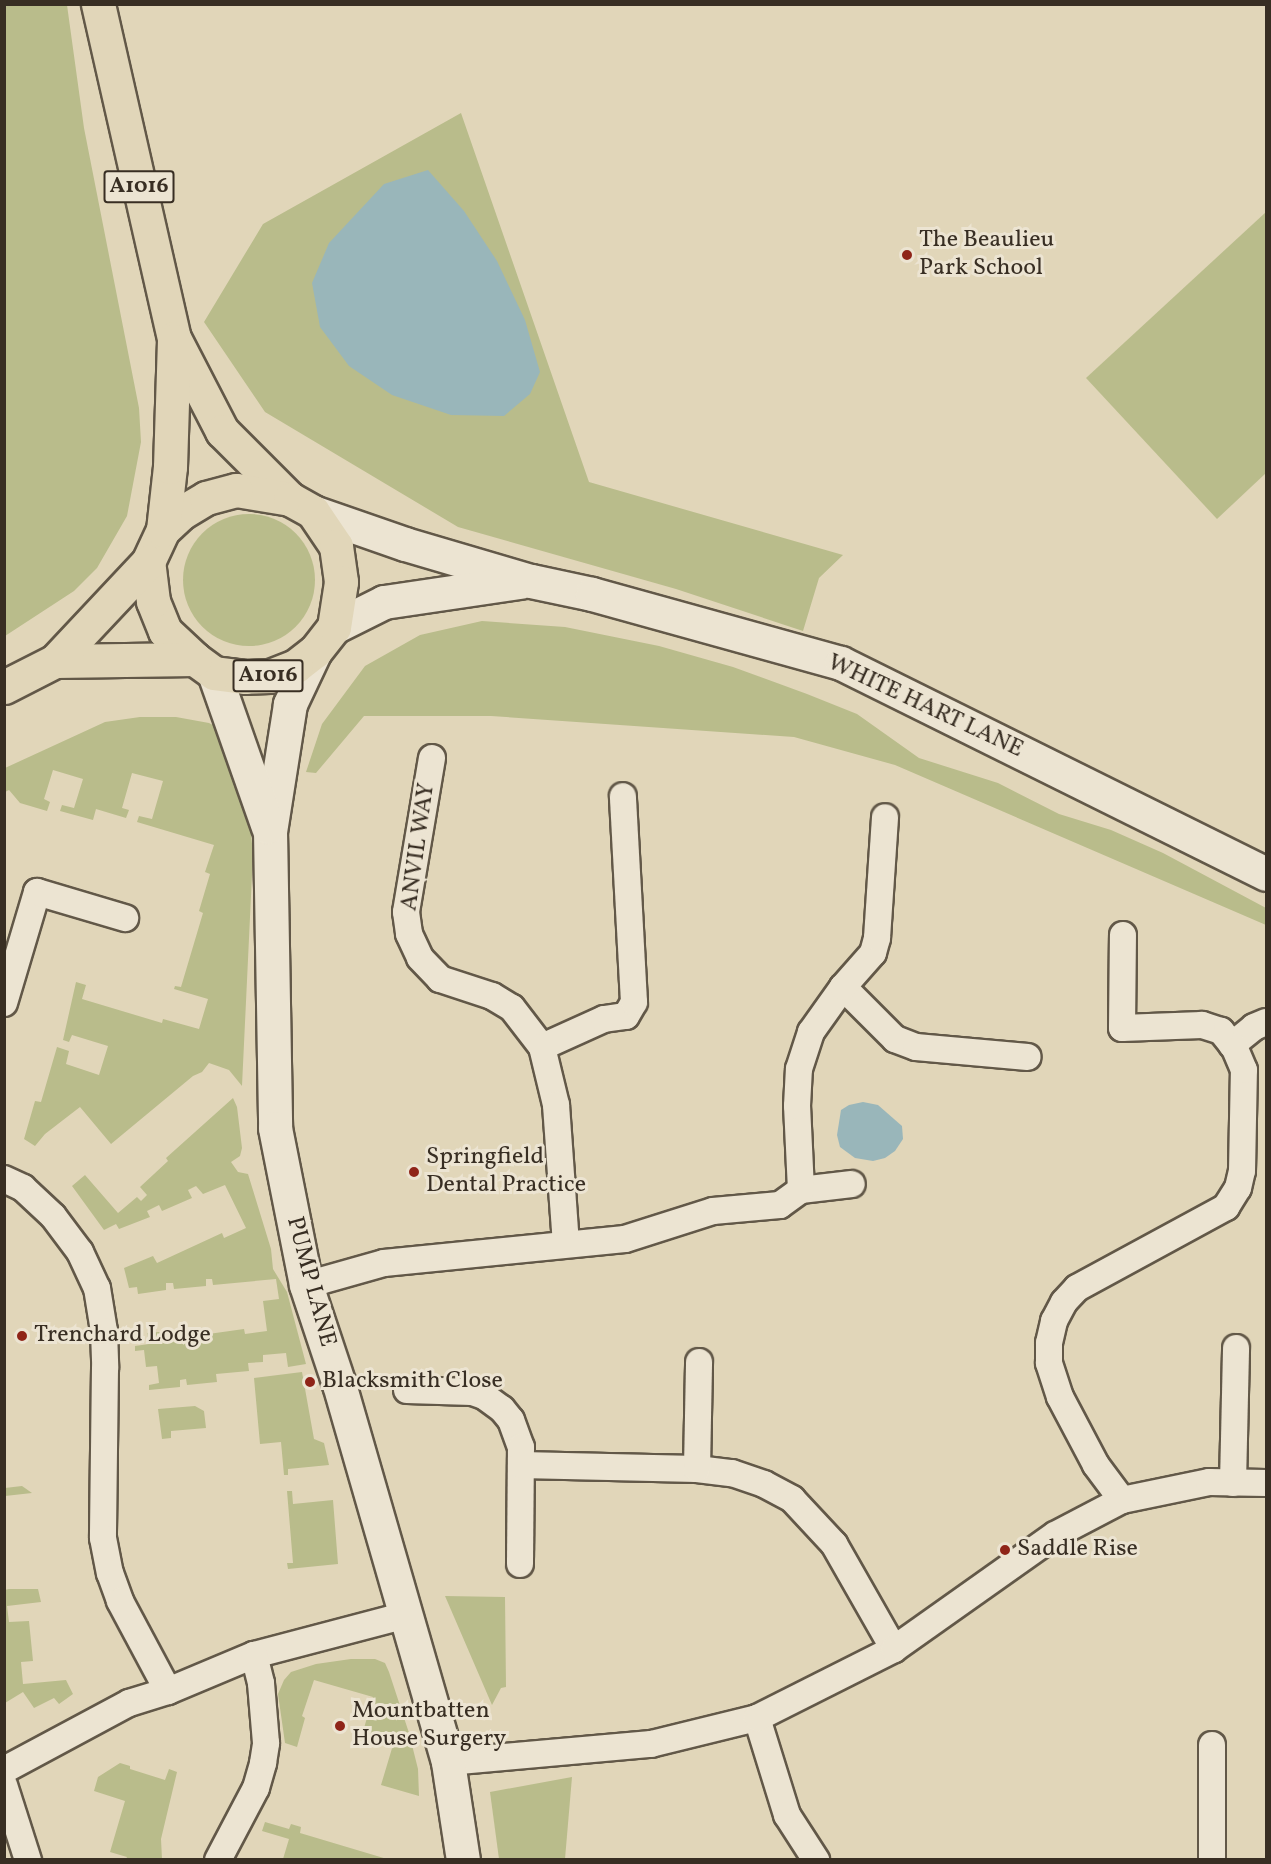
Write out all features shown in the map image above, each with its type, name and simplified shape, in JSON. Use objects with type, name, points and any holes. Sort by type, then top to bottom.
[{"type":"main road","name":"A1016","points":[[55,661],[204,666],[245,677],[270,676],[296,666],[325,639],[341,582],[336,546],[301,505],[222,431],[174,338],[98,4]]},
{"type":"main road","name":"A1016","points":[[4,687],[55,661],[148,561],[163,530],[170,467],[174,338]]},
{"type":"main road","name":"A1016","points":[[163,530],[181,513],[206,498],[236,490],[301,505]]},
{"type":"main road","points":[[148,561],[153,601],[165,631],[204,666]]},
{"type":"street","name":"WHITE HART LANE","points":[[301,505],[405,544],[531,581],[592,594],[842,663],[1266,874]]},
{"type":"street","name":"WHITE HART LANE","points":[[325,639],[384,602],[531,581]]},
{"type":"street","name":"PUMP LANE","points":[[325,639],[290,704],[270,831],[275,1128],[306,1285],[339,1384],[448,1762],[463,1860]]},
{"type":"street","name":"PUMP LANE","points":[[204,666],[270,831]]},
{"type":"street","name":"ANVIL WAY","points":[[432,758],[406,912],[409,934],[420,958],[440,979],[492,996],[512,1008],[542,1047],[556,1105],[566,1244]]},
{"type":"street","points":[[542,1047],[604,1019],[626,1016],[634,1002],[623,796]]},
{"type":"street","points":[[801,1190],[797,1106],[799,1069],[811,1032],[843,987],[873,953],[877,938],[885,817]]},
{"type":"street","points":[[4,1003],[37,892],[125,918]]},
{"type":"street","points":[[1122,1500],[1096,1465],[1060,1397],[1049,1363],[1049,1343],[1054,1321],[1064,1302],[1077,1288],[1226,1207],[1238,1188],[1242,1171],[1244,1070],[1242,1060],[1221,1031],[1202,1025],[1122,1028],[1123,935]]},
{"type":"street","points":[[843,987],[895,1039],[916,1047],[1028,1057]]},
{"type":"street","points":[[1232,1045],[1254,1026],[1266,1022]]},
{"type":"street","points":[[4,1179],[23,1188],[53,1216],[80,1252],[97,1288],[104,1331],[105,1368],[103,1538],[110,1573],[120,1601],[168,1691]]},
{"type":"street","points":[[306,1285],[384,1263],[625,1239],[713,1211],[780,1205],[801,1190],[852,1184]]},
{"type":"street","points":[[1233,1483],[1236,1348]]},
{"type":"street","points":[[698,1469],[699,1362]]},
{"type":"street","points":[[406,1390],[472,1392],[484,1395],[502,1409],[511,1420],[521,1447],[520,1564]]},
{"type":"street","points":[[521,1465],[698,1469],[732,1473],[764,1484],[792,1499],[834,1544],[894,1649]]},
{"type":"street","points":[[448,1762],[651,1744],[757,1718],[894,1649],[1055,1535],[1122,1500],[1209,1482],[1266,1483]]},
{"type":"street","points":[[4,1770],[129,1703],[168,1691],[254,1655],[406,1615]]},
{"type":"street","points":[[218,1860],[256,1788],[263,1763],[266,1743],[261,1683],[254,1655]]},
{"type":"street","points":[[757,1718],[787,1815],[816,1860]]},
{"type":"street","points":[[1212,1745],[1212,1860]]},
{"type":"street","points":[[4,1785],[28,1860]]},
{"type":"green space","points":[[5,4],[67,5],[84,128],[139,408],[141,442],[127,516],[97,568],[74,591],[5,636]]},
{"type":"green space","points":[[461,113],[589,482],[843,555],[819,578],[803,631],[676,589],[458,527],[265,412],[204,322],[263,224]]},
{"type":"green space","points":[[1266,212],[1266,473],[1217,519],[1086,378]]},
{"type":"green space","points":[[249,514],[274,519],[296,533],[310,555],[315,580],[310,605],[296,627],[274,641],[249,646],[224,641],[202,627],[188,605],[183,580],[188,555],[202,533],[224,519]]},
{"type":"green space","points":[[482,621],[565,627],[659,646],[733,667],[807,694],[857,714],[919,758],[998,783],[1059,814],[1111,830],[1163,853],[1266,908],[1266,925],[895,765],[794,737],[491,716],[364,716],[316,773],[306,772],[322,724],[365,666],[420,635]]},
{"type":"green space","points":[[140,717],[176,717],[209,723],[226,732],[248,803],[253,854],[242,1086],[229,1070],[209,1063],[202,1072],[193,1076],[111,1144],[80,1107],[45,1134],[35,1146],[24,1139],[35,1101],[41,1102],[57,1047],[69,1051],[66,1064],[99,1075],[108,1046],[72,1035],[69,1042],[63,1040],[76,982],[86,985],[82,999],[162,1023],[163,1019],[199,1029],[208,999],[174,989],[175,986],[181,987],[203,913],[199,911],[210,874],[205,872],[214,845],[137,822],[139,816],[152,819],[163,781],[132,773],[122,808],[129,810],[126,818],[96,809],[93,820],[60,811],[62,805],[74,808],[83,779],[53,770],[44,799],[50,802],[47,811],[20,803],[9,790],[5,792],[5,768],[105,722]]},
{"type":"green space","points":[[233,1098],[237,1107],[242,1148],[240,1156],[231,1162],[238,1172],[248,1174],[271,1249],[273,1269],[287,1292],[306,1364],[288,1367],[286,1353],[263,1355],[263,1362],[248,1363],[249,1371],[216,1374],[217,1382],[187,1385],[186,1379],[180,1380],[180,1387],[149,1390],[149,1385],[159,1383],[157,1366],[146,1367],[144,1350],[135,1351],[135,1346],[149,1344],[147,1333],[172,1331],[173,1339],[244,1329],[245,1334],[267,1331],[263,1301],[279,1299],[276,1279],[213,1285],[212,1279],[206,1279],[206,1286],[174,1289],[173,1283],[166,1283],[166,1290],[138,1294],[137,1287],[129,1288],[124,1268],[153,1256],[157,1263],[222,1233],[224,1238],[246,1228],[225,1185],[203,1194],[196,1186],[188,1190],[192,1198],[162,1211],[159,1205],[147,1211],[150,1217],[119,1229],[116,1224],[104,1230],[72,1186],[85,1175],[118,1213],[137,1197],[141,1201],[147,1195],[140,1187],[168,1161],[166,1158]]},
{"type":"green space","points":[[302,1372],[314,1439],[324,1443],[329,1465],[288,1469],[288,1475],[284,1475],[281,1442],[260,1444],[254,1378]]},
{"type":"green space","points":[[195,1406],[204,1411],[206,1428],[171,1431],[171,1438],[162,1439],[158,1409]]},
{"type":"green space","points":[[22,1486],[32,1493],[5,1496],[5,1488]]},
{"type":"green space","points":[[287,1491],[292,1491],[293,1504],[333,1500],[338,1564],[288,1569],[287,1563],[293,1563]]},
{"type":"green space","points":[[38,1589],[41,1602],[7,1606],[9,1622],[29,1621],[33,1661],[21,1662],[23,1684],[66,1680],[73,1694],[59,1704],[54,1698],[34,1708],[23,1692],[5,1703],[4,1590]]},
{"type":"green space","points":[[445,1596],[505,1597],[506,1687],[501,1688],[492,1705]]},
{"type":"green space","points":[[351,1659],[375,1659],[385,1663],[409,1733],[418,1769],[419,1796],[381,1785],[393,1745],[362,1735],[373,1697],[314,1680],[302,1716],[305,1718],[297,1747],[285,1743],[278,1694],[284,1680],[291,1672],[316,1664]]},
{"type":"green space","points":[[120,1763],[130,1766],[130,1769],[165,1780],[169,1769],[177,1772],[161,1839],[162,1859],[126,1859],[127,1857],[110,1852],[125,1801],[94,1791],[98,1777]]},
{"type":"green space","points":[[572,1777],[565,1859],[499,1859],[490,1792]]},
{"type":"green space","points":[[265,1822],[289,1829],[291,1824],[301,1827],[300,1833],[387,1859],[283,1859],[289,1839],[262,1831]]},
{"type":"water","points":[[428,170],[464,211],[497,261],[525,320],[540,372],[530,394],[504,416],[451,415],[392,395],[349,366],[320,327],[312,283],[329,243],[384,184]]},
{"type":"water","points":[[863,1102],[878,1105],[902,1126],[903,1139],[895,1151],[885,1158],[873,1161],[855,1158],[840,1147],[837,1135],[841,1110],[849,1105]]},
{"type":"place","name":"The Beaulieu Park School","points":[[907,255]]},
{"type":"place","name":"Springfield Dental Practice","points":[[414,1172]]},
{"type":"place","name":"Trenchard Lodge","points":[[22,1336]]},
{"type":"place","name":"Blacksmith Close","points":[[310,1382]]},
{"type":"place","name":"Saddle Rise","points":[[1005,1550]]},
{"type":"place","name":"Mountbatten House Surgery","points":[[340,1726]]}]
